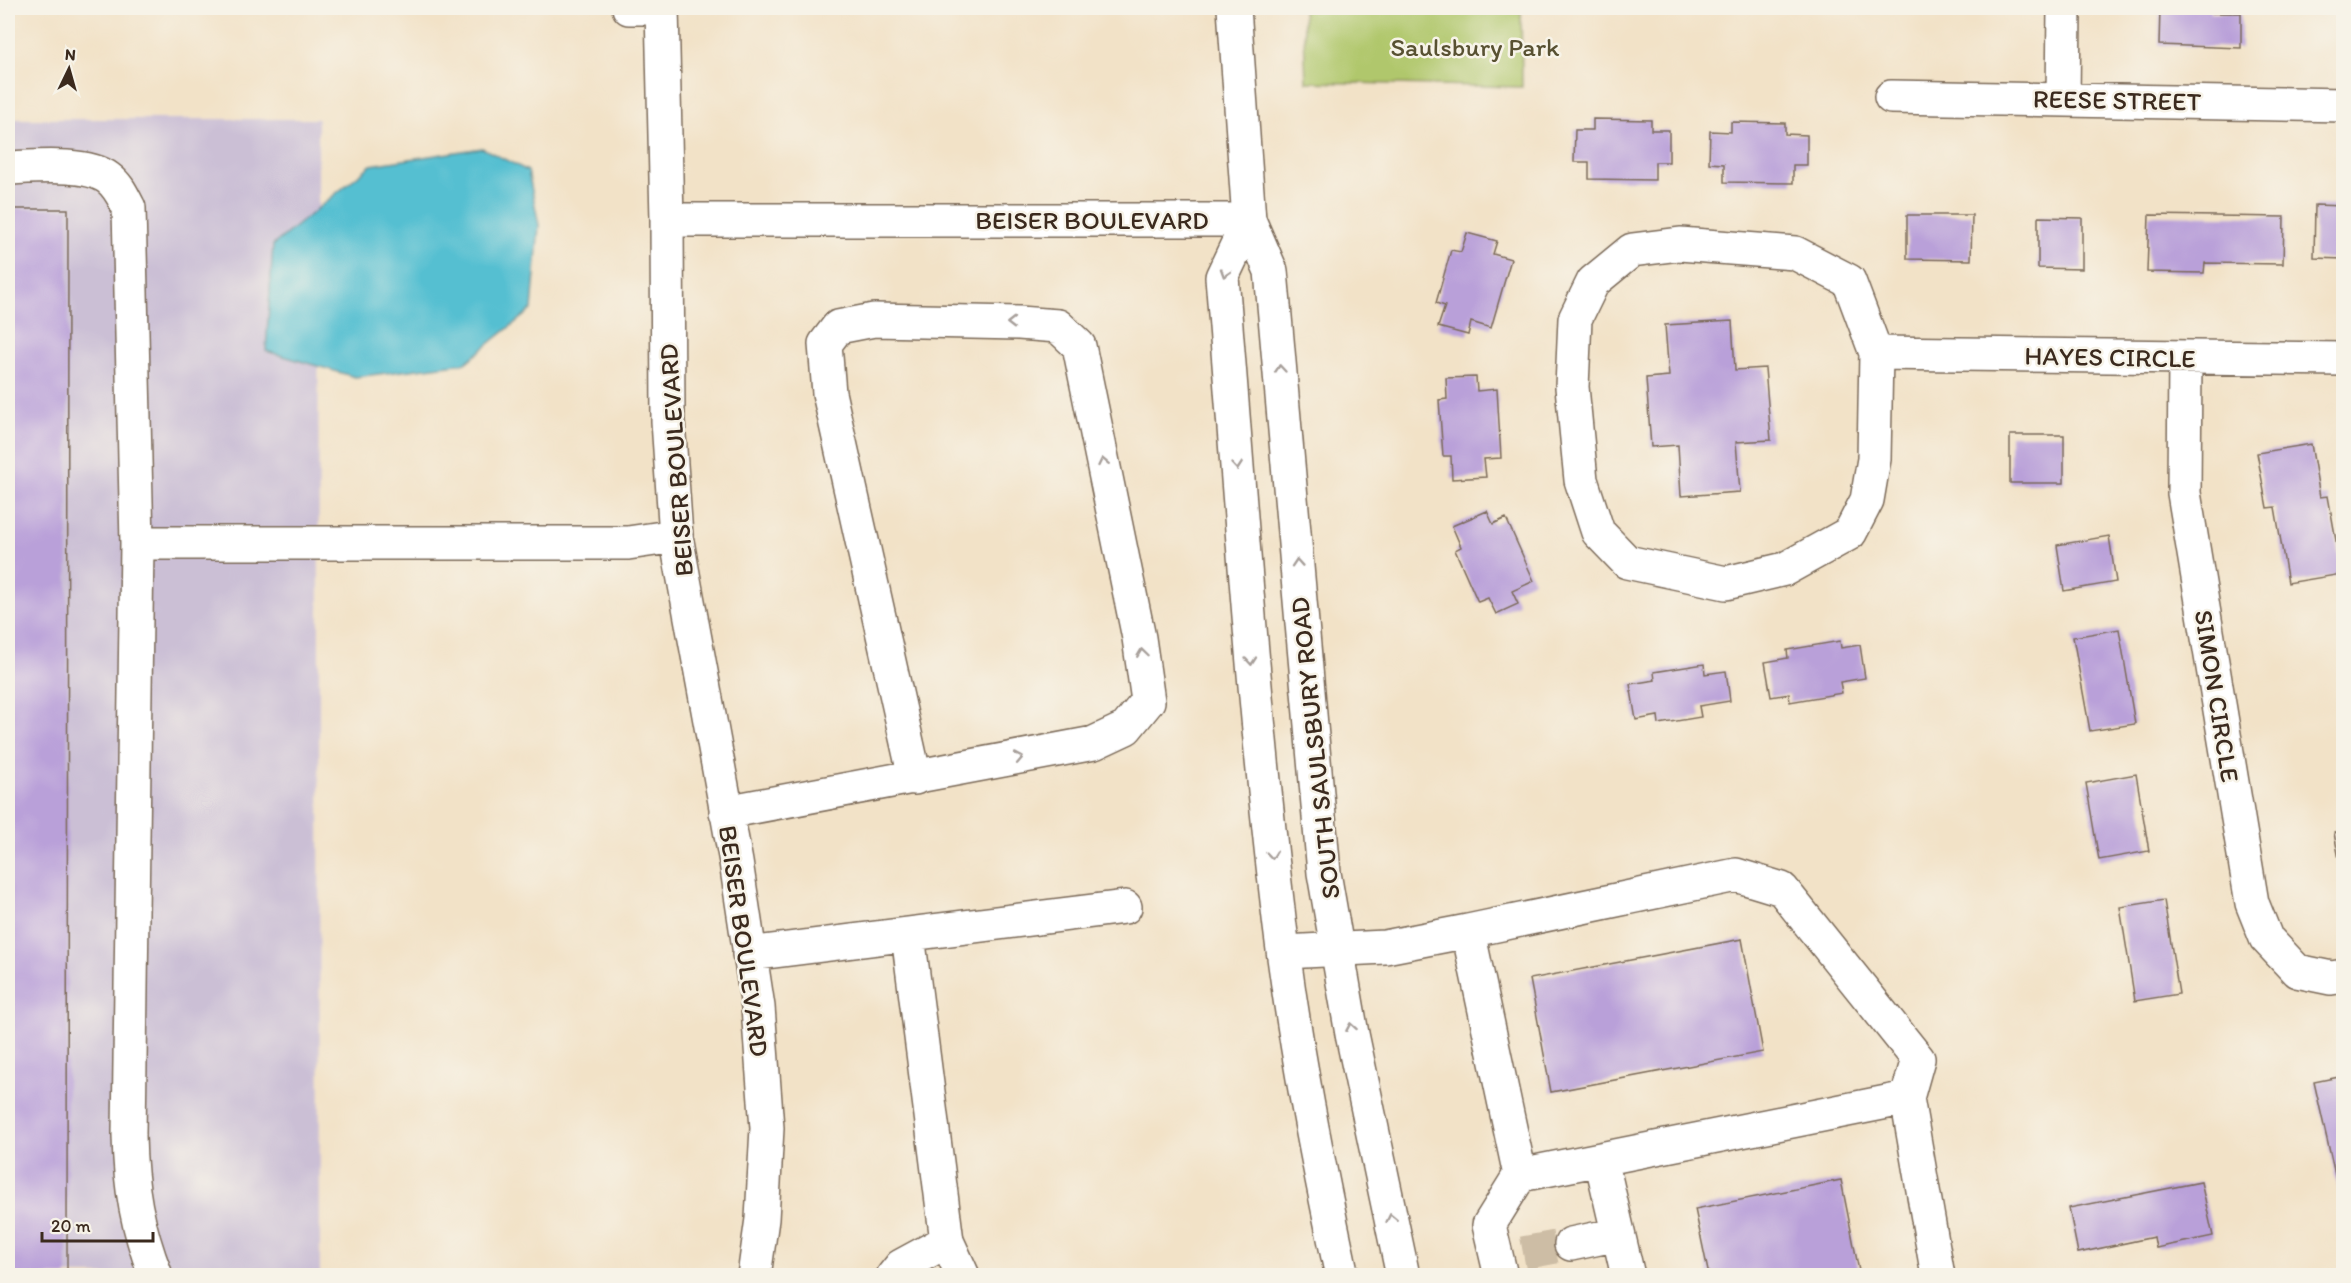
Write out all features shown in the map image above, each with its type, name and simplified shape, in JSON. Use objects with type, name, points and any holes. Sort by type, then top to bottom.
[{"type":"street","points":[[629,8],[662,8],[667,220]]},
{"type":"street","name":"SOUTH SAULSBURY ROAD","points":[[1234,8],[1249,220],[1272,271],[1324,873],[1352,1034],[1403,1275]]},
{"type":"street","points":[[2062,99],[2064,8]]},
{"type":"street","name":"REESE STREET","points":[[1890,97],[2343,105]]},
{"type":"street","points":[[8,168],[85,170],[107,177],[120,190],[129,208],[137,543],[129,1136],[130,1172],[136,1215],[156,1275]]},
{"type":"street","name":"BEISER BOULEVARD","points":[[754,1275],[762,1218],[767,1128],[758,1007],[736,862],[676,536],[668,421],[667,220],[1249,220]]},
{"type":"street","name":"SOUTH SAULSBURY ROAD","points":[[1249,220],[1222,277],[1251,658],[1284,952],[1309,1111],[1342,1275]]},
{"type":"street","points":[[1680,244],[1795,253],[1849,281],[1876,353],[1874,459],[1867,500],[1850,533],[1785,569],[1726,583],[1627,562],[1598,532],[1581,480],[1572,387],[1575,319],[1593,282],[1632,250],[1680,244]]},
{"type":"street","points":[[726,812],[962,770],[1094,743],[1126,728],[1148,700],[1139,638],[1079,346],[1058,326],[874,320],[838,327],[825,344],[829,393],[915,778]]},
{"type":"street","name":"HAYES CIRCLE","points":[[1876,353],[2343,359]]},
{"type":"street","name":"SIMON CIRCLE","points":[[2185,358],[2184,493],[2252,903],[2266,938],[2297,971],[2331,978],[2343,976]]},
{"type":"street","points":[[137,543],[628,543],[676,536]]},
{"type":"street","points":[[1284,952],[1385,947],[1736,875],[1782,889],[1918,1059],[1907,1098],[1938,1275]]},
{"type":"street","points":[[749,954],[1125,907]]},
{"type":"street","points":[[1468,931],[1520,1176]]},
{"type":"street","points":[[908,935],[946,1241],[963,1275]]},
{"type":"street","points":[[1507,1262],[1488,1225],[1520,1176],[1907,1098]]},
{"type":"street","points":[[1601,1159],[1629,1275]]},
{"type":"street","points":[[1571,1244],[1618,1234]]},
{"type":"street","points":[[893,1275],[901,1266],[946,1241]]},
{"type":"shaded area","points":[[8,119],[318,119],[320,1275],[8,1275]]},
{"type":"green space","name":"Saulsbury Park","points":[[1303,8],[1521,8],[1522,87],[1306,82]]},
{"type":"water","points":[[890,8],[969,8],[904,12]]},
{"type":"water","points":[[482,148],[528,171],[539,225],[532,309],[465,363],[355,377],[266,351],[273,245],[371,165]]},
{"type":"building","points":[[2160,8],[2211,8],[2211,13],[2241,13],[2241,48],[2159,45]]},
{"type":"building","points":[[1593,119],[1651,120],[1651,130],[1669,130],[1669,162],[1655,162],[1655,180],[1589,179],[1589,162],[1574,162],[1575,130],[1593,130]]},
{"type":"building","points":[[1731,122],[1785,123],[1785,134],[1807,135],[1807,165],[1793,165],[1793,183],[1724,182],[1724,164],[1709,163],[1710,131],[1731,132]]},
{"type":"building","points":[[2315,205],[2344,206],[2344,259],[2314,258]]},
{"type":"building","points":[[8,209],[68,209],[67,1276],[8,1276]]},
{"type":"building","points":[[1907,215],[1972,215],[1971,260],[1907,259]]},
{"type":"building","points":[[2149,215],[2284,217],[2283,264],[2205,263],[2204,273],[2147,272]]},
{"type":"building","points":[[2038,217],[2082,218],[2082,269],[2038,268]]},
{"type":"building","points":[[1467,233],[1497,241],[1493,254],[1511,259],[1491,328],[1471,322],[1468,335],[1438,327],[1445,306],[1436,303],[1451,250],[1461,252]]},
{"type":"building","points":[[1732,321],[1735,370],[1765,368],[1771,440],[1736,442],[1740,492],[1681,496],[1678,445],[1651,447],[1646,378],[1669,376],[1665,325]]},
{"type":"building","points":[[1476,377],[1477,391],[1497,389],[1501,458],[1484,459],[1486,477],[1452,479],[1451,456],[1443,456],[1439,400],[1447,399],[1446,378]]},
{"type":"building","points":[[2010,435],[2064,435],[2064,483],[2010,483]]},
{"type":"building","points":[[2311,444],[2320,497],[2328,496],[2342,574],[2288,583],[2275,507],[2267,508],[2257,453]]},
{"type":"building","points":[[1487,511],[1493,524],[1506,518],[1534,581],[1512,591],[1518,604],[1496,614],[1488,598],[1478,602],[1455,550],[1461,547],[1452,526]]},
{"type":"building","points":[[2109,536],[2116,582],[2064,591],[2057,545]]},
{"type":"building","points":[[2119,629],[2135,724],[2090,731],[2073,637]]},
{"type":"building","points":[[1840,641],[1841,648],[1860,645],[1865,678],[1840,682],[1842,693],[1790,702],[1789,694],[1771,697],[1765,662],[1788,658],[1787,650]]},
{"type":"building","points":[[1704,664],[1705,674],[1726,671],[1730,701],[1699,706],[1701,717],[1659,724],[1658,716],[1636,720],[1630,684],[1655,680],[1654,672]]},
{"type":"building","points":[[2136,774],[2149,851],[2099,860],[2086,783]]},
{"type":"building","points":[[2344,831],[2344,875],[2342,875],[2334,833]]},
{"type":"building","points":[[2164,900],[2179,994],[2135,1001],[2120,907]]},
{"type":"building","points":[[1742,939],[1763,1052],[1551,1092],[1530,979]]},
{"type":"building","points":[[2344,1076],[2344,1210],[2343,1210],[2314,1082]]},
{"type":"building","points":[[1841,1180],[1860,1276],[1709,1276],[1695,1209]]},
{"type":"building","points":[[2201,1182],[2213,1236],[2156,1248],[2154,1237],[2078,1253],[2069,1208]]},
{"type":"tunnel","points":[[1523,1253],[1571,1244]]}]
